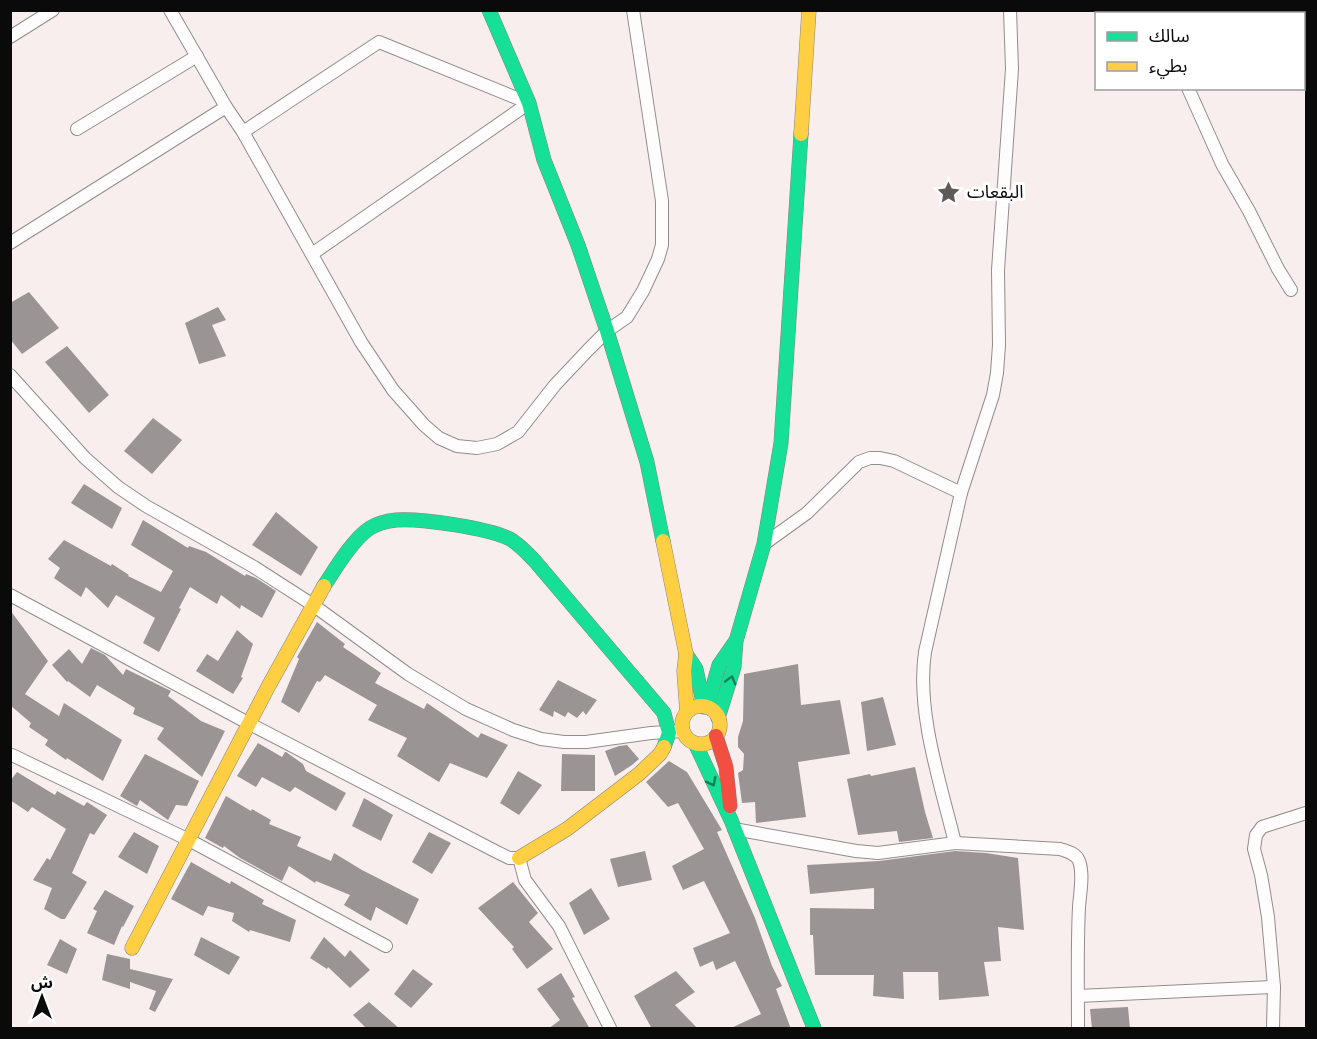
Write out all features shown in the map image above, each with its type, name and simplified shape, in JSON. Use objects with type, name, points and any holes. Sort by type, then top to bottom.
[{"type":"street","points":[[10,37],[53,10]]},
{"type":"street","points":[[170,10],[243,132],[361,342],[393,390],[424,425],[440,438],[457,446],[477,448],[496,444],[518,432],[555,385],[607,331],[627,317],[643,291],[658,259],[662,245],[662,201],[633,10]]},
{"type":"street","points":[[489,10],[529,103],[544,160],[578,245],[647,462],[686,654],[684,671],[687,712]]},
{"type":"street","points":[[718,718],[734,667],[736,640],[764,544],[781,443],[809,10]]},
{"type":"street","points":[[955,843],[934,761],[922,688],[923,667],[961,493],[993,395],[997,373],[998,270],[1012,69],[1010,10]]},
{"type":"street","points":[[243,132],[379,42],[529,103]]},
{"type":"street","points":[[77,129],[197,56]]},
{"type":"street","points":[[1189,90],[1222,164],[1291,290]]},
{"type":"street","points":[[312,254],[529,103]]},
{"type":"street","points":[[10,243],[226,107]]},
{"type":"street","points":[[10,375],[85,458],[118,487],[146,506],[254,567],[313,605],[408,674],[466,709],[513,730],[541,739],[564,742],[586,742],[676,732]]},
{"type":"street","points":[[764,544],[807,513],[859,462],[870,458],[894,461],[961,493]]},
{"type":"street","points":[[10,595],[248,723],[508,858],[519,858],[567,828],[639,774],[660,754],[676,732],[687,712],[695,707],[705,707],[712,710],[718,718],[720,725],[716,736],[706,743],[689,741],[676,732],[664,713],[534,560],[509,538],[466,528],[414,520],[381,522],[365,531],[340,561],[313,605],[248,723],[132,948]]},
{"type":"street","points":[[705,707],[719,665],[736,640]]},
{"type":"street","points":[[686,654],[696,669],[705,707]]},
{"type":"street","points":[[716,736],[726,767],[733,824]]},
{"type":"street","points":[[695,743],[733,824],[814,1029]]},
{"type":"street","points":[[12,755],[189,840],[386,946]]},
{"type":"street","points":[[1273,1029],[1274,987],[1268,917],[1254,849],[1256,835],[1262,827],[1306,813]]},
{"type":"street","points":[[733,824],[856,851],[878,852],[955,843],[1060,849],[1072,853],[1080,864],[1081,875],[1078,1029]]},
{"type":"street","points":[[519,858],[525,880],[559,926],[610,1029]]},
{"type":"street","points":[[1078,996],[1274,987]]},
{"type":"building","points":[[29,292],[59,328],[22,354],[10,339],[10,303]]},
{"type":"building","points":[[218,307],[226,320],[212,325],[226,356],[199,364],[185,323]]},
{"type":"building","points":[[67,346],[109,395],[89,413],[45,362]]},
{"type":"building","points":[[153,418],[182,440],[152,474],[124,451]]},
{"type":"building","points":[[84,484],[122,508],[112,529],[71,503]]},
{"type":"building","points":[[276,512],[318,547],[301,576],[252,545]]},
{"type":"building","points":[[143,520],[188,548],[189,546],[206,552],[245,576],[246,574],[256,578],[276,591],[262,618],[241,605],[240,609],[221,595],[217,604],[190,587],[159,652],[143,643],[155,618],[116,595],[108,608],[86,587],[81,597],[54,578],[60,568],[48,559],[64,540],[161,592],[173,571],[131,545]]},
{"type":"building","points":[[10,610],[48,661],[25,694],[59,716],[64,703],[122,740],[103,781],[45,745],[48,740],[29,727],[31,723],[10,705]]},
{"type":"building","points":[[317,622],[345,644],[343,647],[381,673],[375,683],[424,709],[427,703],[478,738],[481,733],[508,745],[487,778],[450,763],[439,782],[397,756],[407,738],[368,720],[377,705],[325,675],[320,682],[317,681],[299,713],[281,702],[299,659],[297,657]]},
{"type":"building","points":[[237,630],[253,644],[241,677],[243,678],[233,694],[196,671],[207,654],[218,661]]},
{"type":"building","points":[[91,648],[105,655],[123,675],[126,669],[171,691],[168,696],[201,721],[225,731],[202,777],[157,739],[164,728],[133,714],[135,708],[97,685],[90,697],[67,682],[52,665],[69,649],[82,664]]},
{"type":"building","points":[[798,664],[801,705],[840,700],[850,754],[798,762],[806,817],[756,823],[755,802],[742,803],[738,773],[743,770],[744,754],[738,747],[738,737],[743,721],[744,674]]},
{"type":"building","points":[[558,680],[597,700],[586,715],[583,711],[577,718],[568,712],[565,717],[554,711],[553,717],[539,710]]},
{"type":"building","points":[[883,697],[896,745],[867,751],[861,702]]},
{"type":"building","points":[[258,743],[282,757],[286,752],[303,764],[306,771],[346,793],[336,811],[295,787],[290,792],[262,777],[256,787],[237,776]]},
{"type":"building","points":[[627,745],[639,759],[615,776],[605,751]]},
{"type":"building","points":[[145,754],[199,781],[187,806],[176,805],[168,820],[140,800],[137,806],[120,796]]},
{"type":"building","points":[[562,754],[595,755],[595,791],[561,791]]},
{"type":"building","points":[[669,761],[687,772],[722,830],[717,832],[782,986],[776,989],[791,1029],[729,1029],[761,1014],[735,961],[716,970],[713,961],[700,967],[693,948],[730,933],[704,881],[683,890],[672,866],[704,849],[678,803],[668,807],[646,782]]},
{"type":"building","points":[[915,767],[933,838],[899,842],[897,831],[858,835],[847,779]]},
{"type":"building","points":[[518,771],[542,785],[519,815],[500,803]]},
{"type":"building","points":[[17,772],[55,795],[57,791],[84,806],[87,802],[107,815],[94,835],[90,833],[72,873],[87,882],[65,919],[44,909],[52,888],[33,880],[47,858],[50,860],[66,829],[32,807],[28,812],[10,800],[10,781]]},
{"type":"building","points":[[226,796],[271,820],[269,824],[301,837],[297,846],[331,861],[334,853],[419,899],[407,925],[376,907],[371,921],[344,905],[350,895],[316,881],[315,883],[289,866],[282,881],[240,858],[224,846],[223,848],[205,838]]},
{"type":"building","points":[[364,798],[393,815],[381,841],[352,826]]},
{"type":"building","points":[[134,832],[159,846],[147,874],[118,857]]},
{"type":"building","points":[[429,832],[451,843],[432,874],[412,862]]},
{"type":"building","points":[[645,851],[652,880],[618,887],[610,859]]},
{"type":"building","points":[[955,851],[1018,858],[1024,930],[998,927],[1001,961],[984,962],[989,996],[939,1000],[938,972],[903,972],[904,999],[873,996],[874,975],[815,975],[813,935],[810,935],[810,908],[874,909],[874,888],[810,894],[807,865],[879,861]]},
{"type":"building","points":[[191,862],[230,884],[231,881],[264,900],[262,904],[296,920],[290,942],[250,930],[249,932],[232,921],[234,913],[208,906],[203,916],[171,899]]},
{"type":"building","points":[[513,882],[538,913],[529,922],[553,949],[527,969],[512,949],[514,947],[478,908]]},
{"type":"building","points":[[591,888],[610,919],[584,935],[569,903]]},
{"type":"building","points":[[105,890],[134,906],[114,945],[87,933],[97,911],[93,909]]},
{"type":"building","points":[[201,937],[240,957],[229,975],[194,955]]},
{"type":"building","points":[[324,937],[345,957],[350,950],[370,970],[350,988],[328,967],[327,969],[310,958]]},
{"type":"building","points":[[60,939],[77,949],[67,974],[47,965]]},
{"type":"building","points":[[107,954],[130,959],[130,969],[173,979],[155,1012],[149,1009],[156,991],[130,982],[130,989],[102,980]]},
{"type":"building","points":[[413,969],[433,984],[411,1008],[394,994]]},
{"type":"building","points":[[676,971],[695,992],[675,1005],[698,1029],[652,1029],[634,996]]},
{"type":"building","points":[[561,973],[590,1029],[548,1029],[560,1020],[537,989]]},
{"type":"building","points":[[369,1002],[400,1029],[367,1029],[353,1015]]},
{"type":"building","points":[[1128,1007],[1130,1029],[1092,1029],[1090,1009]]},
{"type":"traffic: fast","points":[[489,10],[529,103],[544,160],[578,245],[607,331],[647,462],[663,541]]},
{"type":"traffic: fast","points":[[718,718],[734,667],[736,641],[764,544],[781,443],[801,134]]},
{"type":"traffic: fast","points":[[324,586],[357,539],[370,528],[386,522],[396,520],[437,522],[486,531],[510,539],[534,560],[664,713],[669,733],[664,747]]},
{"type":"traffic: fast","points":[[707,707],[719,665],[735,642]]},
{"type":"traffic: fast","points":[[686,654],[696,669],[704,707]]},
{"type":"traffic: fast","points":[[695,743],[731,820],[814,1028]]},
{"type":"traffic: slow","points":[[801,134],[809,10]]},
{"type":"traffic: slow","points":[[663,541],[686,654],[684,671],[687,712]]},
{"type":"traffic: slow","points":[[132,948],[268,687],[324,586]]},
{"type":"traffic: slow","points":[[701,706],[714,712],[720,725],[714,738],[701,744],[688,738],[682,725],[688,712],[701,706]]},
{"type":"traffic: slow","points":[[519,858],[567,829],[639,774],[660,754],[664,747]]},
{"type":"traffic: jam","points":[[716,736],[726,767],[730,806]]},
{"type":"place","name":"البقعات","points":[[949,192]]}]
